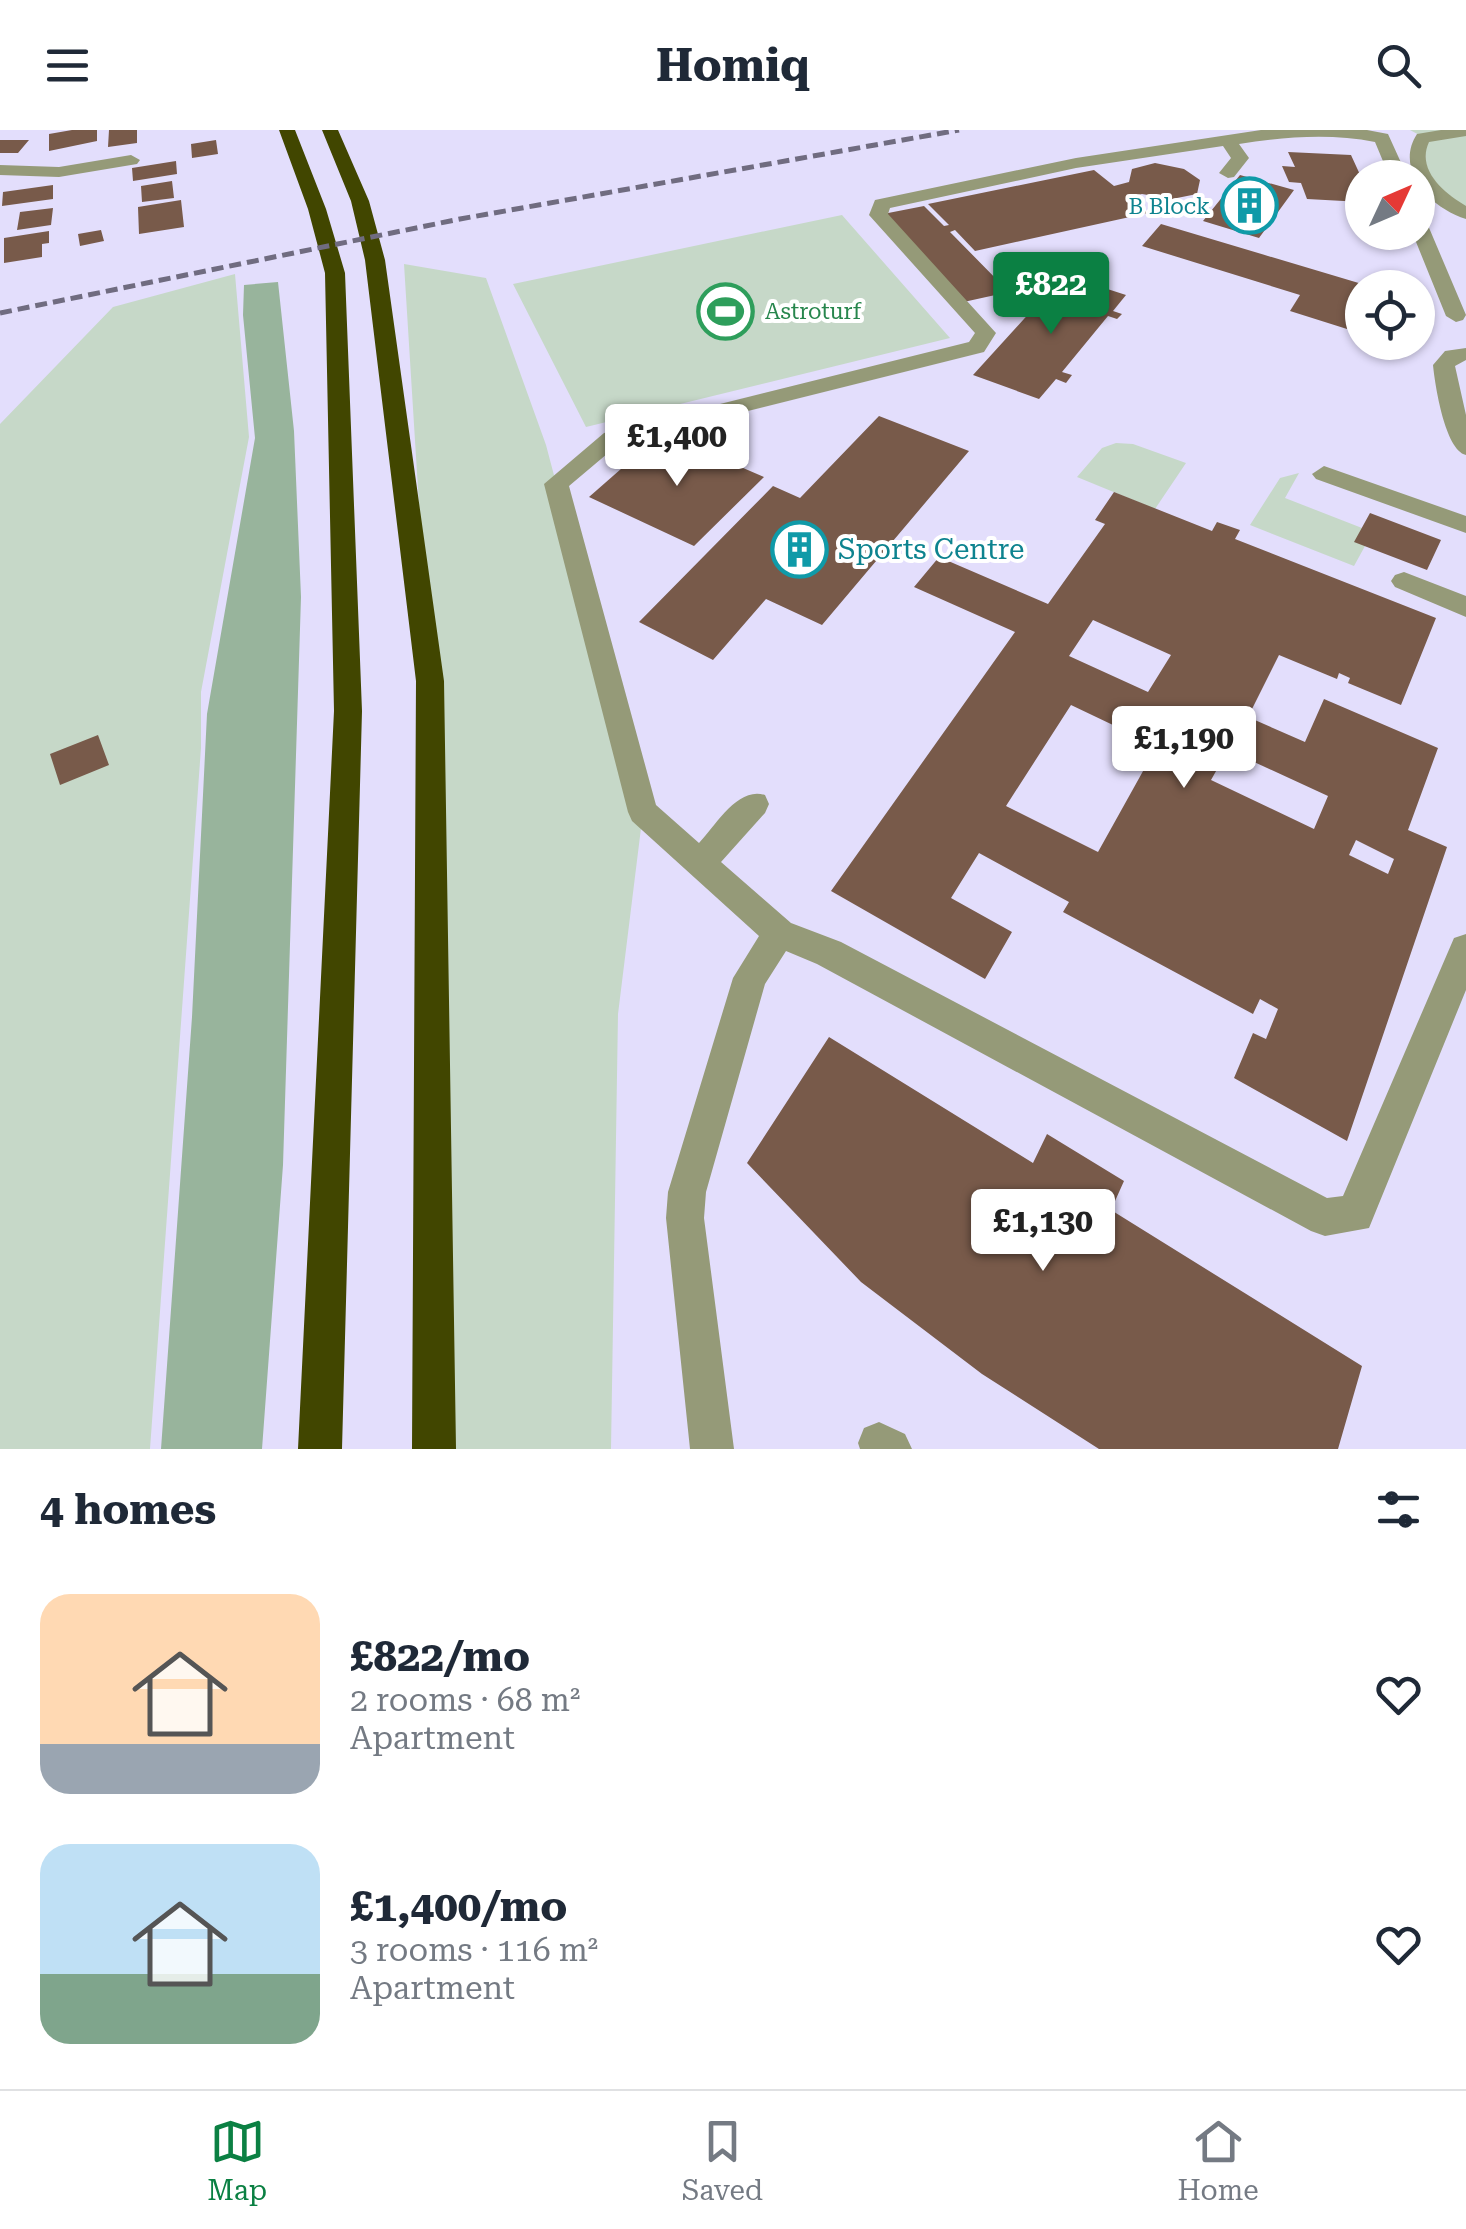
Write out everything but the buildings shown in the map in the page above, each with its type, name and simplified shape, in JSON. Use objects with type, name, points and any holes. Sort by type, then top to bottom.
[{"type":"highway","points":[[287,130],[317,209],[335,273],[348,711],[320,1449]]},
{"type":"highway","points":[[330,130],[360,201],[376,260],[430,681],[434,1449]]},
{"type":"street","points":[[1466,131],[1423,138],[1415,156],[1437,197],[1466,214]]},
{"type":"street","points":[[1391,160],[1382,138],[1364,132],[1268,134],[1076,163],[882,204],[878,216],[986,334],[976,347],[612,438],[556,484],[643,812],[779,933],[829,953],[1326,1217],[1356,1214],[1466,948]]},
{"type":"street","points":[[1228,141],[1240,158],[1228,173]]},
{"type":"street","points":[[0,170],[93,175],[131,160]]},
{"type":"street","points":[[1431,250],[1461,316],[1466,339]]},
{"type":"street","points":[[1466,354],[1453,356],[1444,366],[1438,402],[1466,448]]},
{"type":"street","points":[[1324,474],[1466,525]]},
{"type":"street","points":[[1404,581],[1466,607]]},
{"type":"street","points":[[701,864],[754,804]]},
{"type":"street","points":[[712,1449],[685,1218],[687,1192],[750,978],[779,933]]},
{"type":"green space","points":[[1410,130],[1466,130],[1466,213],[1435,191],[1435,160],[1426,160],[1423,137]]},
{"type":"green space","name":"Astroturf","points":[[842,215],[950,338],[586,427],[513,284]]},
{"type":"green space","points":[[404,264],[486,278],[546,445],[643,812],[618,1014],[611,1449],[434,1449],[430,681]]},
{"type":"green space","points":[[235,274],[249,437],[201,692],[201,748],[150,1449],[0,1449],[0,424],[113,307]]},
{"type":"green space","points":[[278,282],[294,431],[301,597],[283,1165],[262,1449],[161,1449],[192,1017],[207,714],[255,438],[243,315],[244,285]]},
{"type":"green space","points":[[1116,443],[1133,444],[1186,463],[1155,509],[1077,477],[1102,448]]},
{"type":"green space","points":[[1299,473],[1285,498],[1362,528],[1365,546],[1354,566],[1250,525],[1280,478]]},
{"type":"railway","points":[[0,313],[460,219],[959,130]]},
{"type":"place","name":"B Block","points":[[1249,206]]},
{"type":"place","name":"Astroturf","points":[[726,311]]},
{"type":"place","name":"Sports Centre","points":[[799,549]]}]
